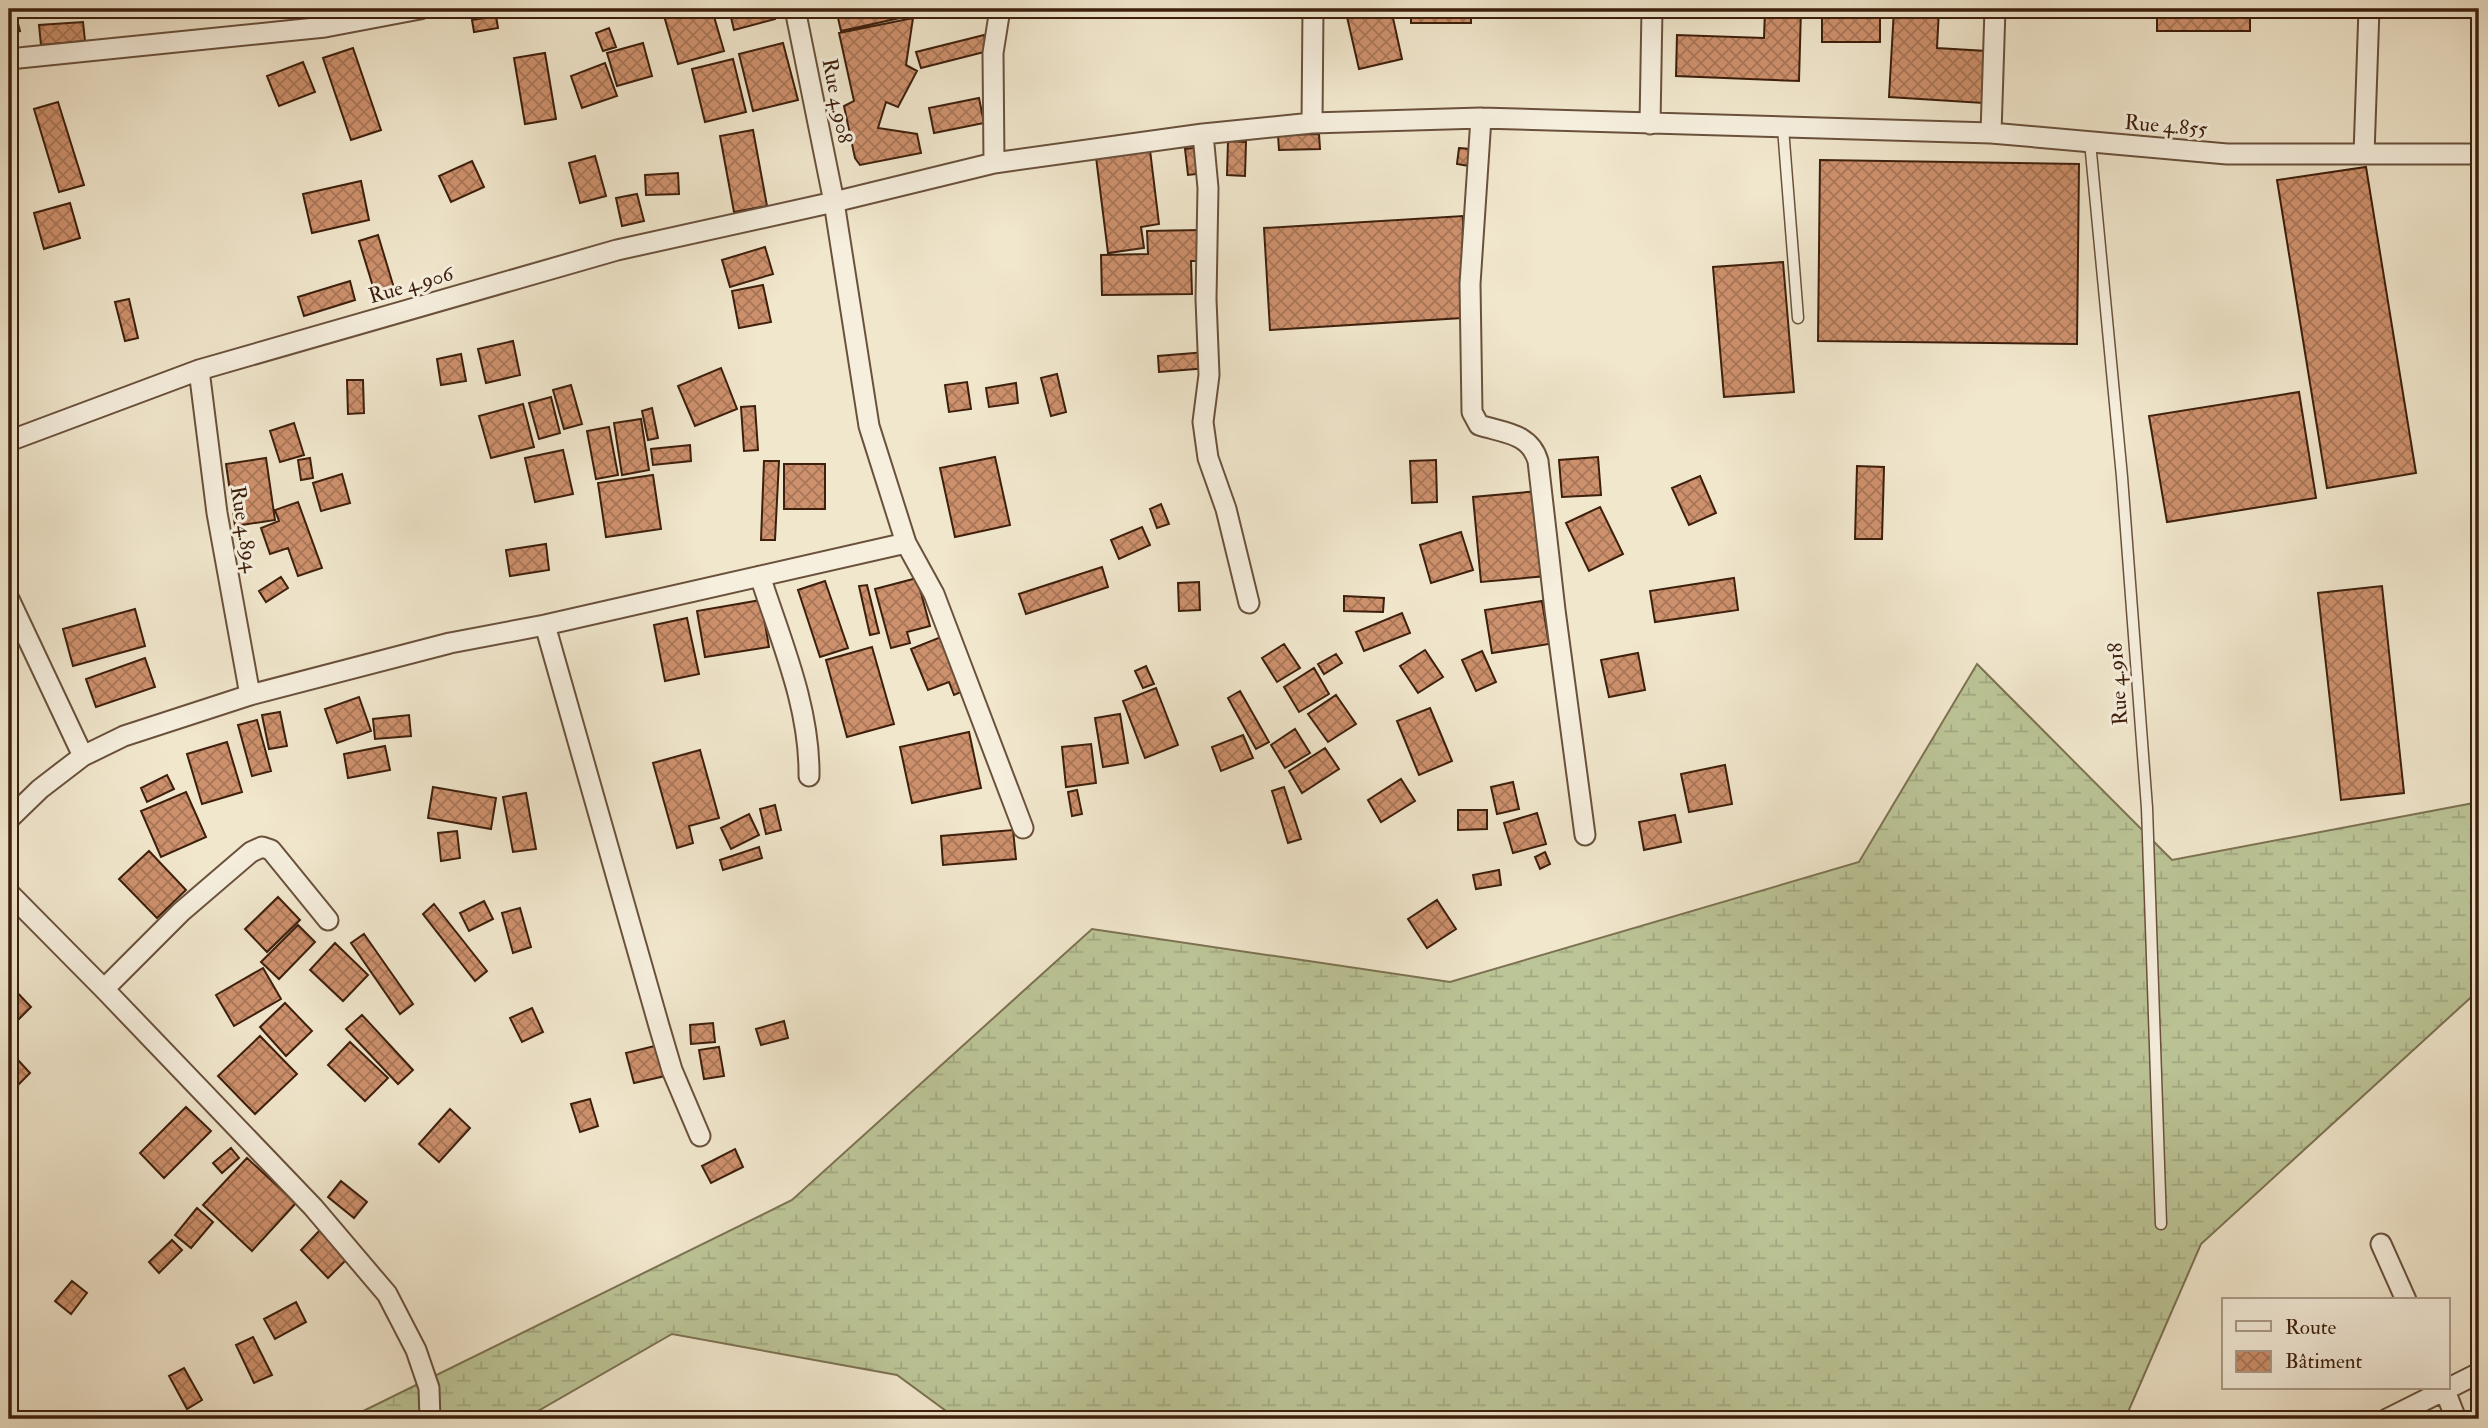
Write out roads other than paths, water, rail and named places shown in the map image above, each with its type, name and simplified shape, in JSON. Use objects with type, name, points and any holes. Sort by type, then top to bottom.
[{"type":"street","points":[[9,59],[323,18],[420,9]]},
{"type":"street","name":"Rue 4.908","points":[[795,9],[834,202],[869,425],[906,543],[934,594],[1023,828]]},
{"type":"street","points":[[994,163],[993,54],[1000,9]]},
{"type":"street","points":[[1312,123],[1313,9]]},
{"type":"street","points":[[1650,124],[1652,9]]},
{"type":"street","points":[[1991,133],[1995,9]]},
{"type":"street","points":[[2364,154],[2369,9]]},
{"type":"street","points":[[1481,118],[1470,284],[1472,412],[1479,425],[1526,439],[1535,448],[1585,835]]},
{"type":"street","name":"Rue 4.855","points":[[1312,123],[1481,118],[1991,133],[2227,154],[2479,154]]},
{"type":"street","name":"Rue 4.906","points":[[9,441],[199,370],[617,250],[994,163],[1203,134],[1312,123]]},
{"type":"street","points":[[1203,134],[1208,188],[1206,299],[1209,375],[1203,422],[1208,458],[1226,509],[1249,603]]},
{"type":"street","name":"Rue 4.894","points":[[199,370],[217,513],[250,695]]},
{"type":"street","points":[[9,819],[40,789],[83,756],[124,736],[250,695],[450,643],[545,625],[906,543]]},
{"type":"street","points":[[760,576],[802,707],[809,746],[809,776]]},
{"type":"street","points":[[9,599],[83,756]]},
{"type":"street","points":[[545,625],[672,1070],[700,1136]]},
{"type":"street","points":[[104,989],[181,912],[251,852],[262,847],[271,850],[328,920]]},
{"type":"street","points":[[9,893],[313,1207],[387,1294],[416,1350],[429,1388],[430,1419]]},
{"type":"street","points":[[2381,1244],[2405,1298]]},
{"type":"street","points":[[2450,1387],[2479,1373]]},
{"type":"street","points":[[2387,1419],[2443,1390]]},
{"type":"street","points":[[2445,1390],[2456,1419]]},
{"type":"lane","points":[[1783,128],[1798,318]]},
{"type":"lane","name":"Rue 4.918","points":[[2090,142],[2122,477],[2147,808],[2161,1224]]}]
